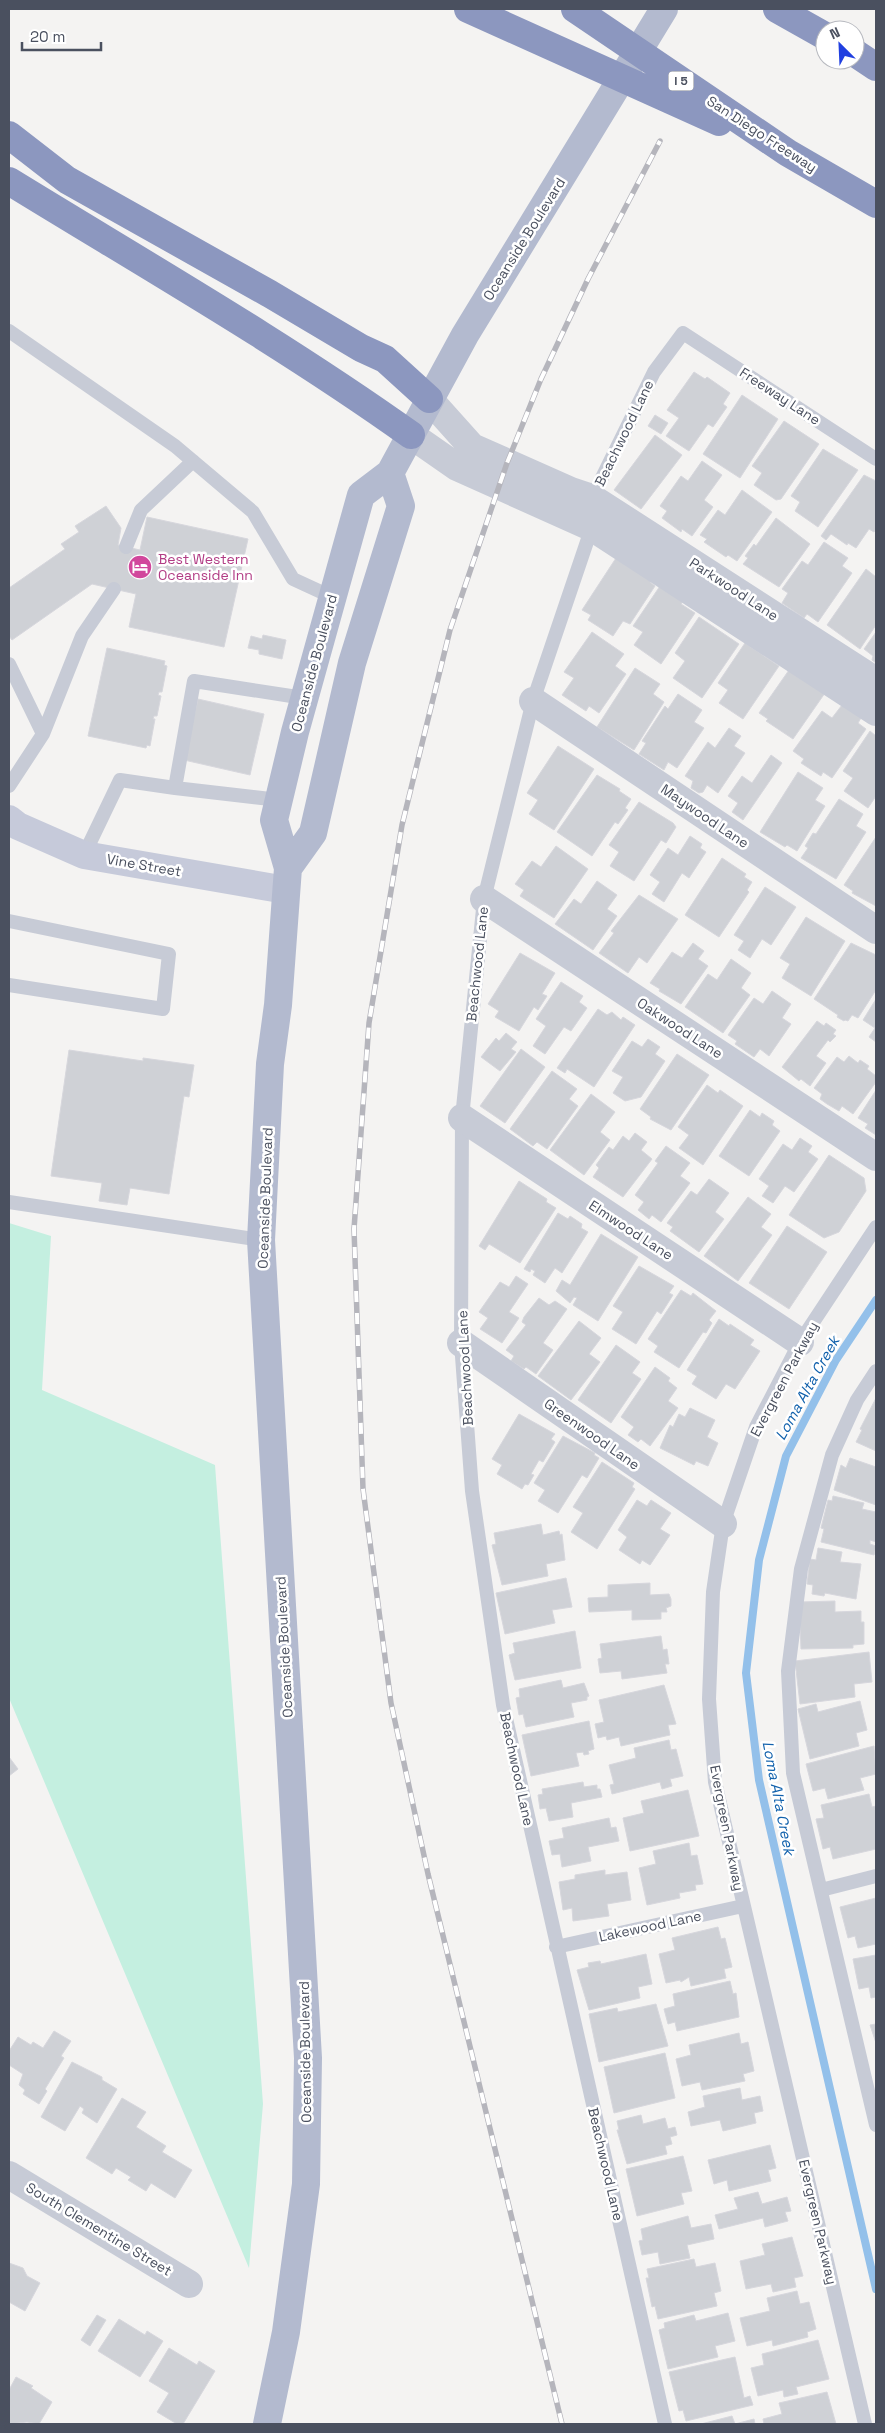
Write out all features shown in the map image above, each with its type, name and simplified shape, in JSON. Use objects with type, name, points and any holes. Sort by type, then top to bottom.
[{"type":"highway","points":[[468,9],[788,153]]},
{"type":"highway","name":"San Diego Freeway","points":[[575,9],[788,153],[876,204]]},
{"type":"highway","points":[[777,9],[815,30]]},
{"type":"highway","points":[[802,9],[815,20]]},
{"type":"highway","points":[[865,60],[876,67]]},
{"type":"highway","points":[[9,134],[66,180],[385,360],[430,399]]},
{"type":"highway","points":[[9,181],[175,281],[365,402],[411,435]]},
{"type":"main road","name":"Oceanside Boulevard","points":[[267,2424],[286,2332],[306,2184],[308,2058],[261,1240],[270,1064],[278,1005],[287,879],[274,820],[304,698],[361,495],[390,473],[493,289],[664,9]]},
{"type":"main road","points":[[287,879],[313,833],[352,663],[401,506],[390,473]]},
{"type":"street","name":"Parkwood Lane","points":[[430,399],[472,447],[571,491],[592,498],[876,681]]},
{"type":"street","name":"Parkwood Lane","points":[[411,435],[457,467],[593,528],[876,712]]},
{"type":"street","name":"Maywood Lane","points":[[533,701],[876,930]]},
{"type":"street","name":"Vine Street","points":[[12,828],[84,855],[287,879]]},
{"type":"street","name":"Oakwood Lane","points":[[484,899],[876,1157]]},
{"type":"street","name":"Elmwood Lane","points":[[462,1118],[800,1342]]},
{"type":"street","name":"Greenwood Lane","points":[[461,1343],[722,1524]]},
{"type":"street","name":"South Clementine Street","points":[[9,2175],[189,2284]]},
{"type":"lane","points":[[9,331],[175,446],[253,512],[293,579],[332,597]]},
{"type":"lane","name":"Freeway Lane","points":[[683,333],[876,458]]},
{"type":"lane","name":"Beachwood Lane","points":[[665,2424],[503,1705],[472,1491],[461,1343],[462,1118],[484,899],[533,701],[593,528],[592,498],[654,372],[683,333]]},
{"type":"lane","points":[[126,547],[141,510],[193,461]]},
{"type":"lane","points":[[9,786],[43,734],[82,636],[114,589]]},
{"type":"lane","points":[[9,664],[43,734]]},
{"type":"lane","points":[[174,788],[194,681],[304,698]]},
{"type":"lane","points":[[84,855],[120,780],[279,800]]},
{"type":"lane","points":[[9,921],[169,954],[163,1009],[9,985]]},
{"type":"lane","points":[[9,1202],[261,1240]]},
{"type":"lane","name":"Evergreen Parkway","points":[[865,2424],[715,1782],[709,1699],[713,1592],[722,1524],[756,1427],[800,1342],[876,1227]]},
{"type":"lane","points":[[876,1371],[857,1400],[832,1455],[801,1569],[788,1671],[793,1772],[876,2125]]},
{"type":"lane","points":[[821,1890],[876,1876]]},
{"type":"lane","name":"Lakewood Lane","points":[[556,1947],[743,1906]]},
{"type":"green space","points":[[9,1223],[51,1236],[42,1390],[215,1465],[263,2104],[249,2268],[9,1698]]},
{"type":"building","points":[[694,372],[705,379],[707,377],[730,393],[723,404],[727,407],[713,427],[708,424],[689,451],[666,436],[679,418],[667,410]]},
{"type":"building","points":[[742,395],[778,419],[740,478],[703,454]]},
{"type":"building","points":[[655,415],[668,423],[661,434],[648,426]]},
{"type":"building","points":[[784,421],[819,444],[781,499],[776,500],[754,485],[762,473],[752,466]]},
{"type":"building","points":[[655,435],[682,455],[641,509],[614,490]]},
{"type":"building","points":[[823,449],[858,470],[818,527],[795,511],[800,502],[791,496]]},
{"type":"building","points":[[702,461],[722,475],[704,500],[713,507],[692,536],[682,529],[681,532],[662,518],[667,511],[660,506],[681,476],[688,481]]},
{"type":"building","points":[[864,475],[876,481],[876,528],[874,532],[869,529],[856,548],[848,543],[847,545],[831,534],[826,540],[821,536]]},
{"type":"building","points":[[742,490],[772,512],[737,561],[728,555],[726,557],[704,542],[707,539],[700,535],[718,510],[725,515]]},
{"type":"building","name":"Best Western Oceanside Inn","points":[[106,506],[121,528],[118,545],[140,550],[147,517],[248,539],[224,647],[129,627],[136,594],[92,584],[12,640],[9,636],[9,588],[65,549],[61,544],[79,532],[75,526]]},
{"type":"building","points":[[776,518],[810,544],[779,587],[743,564],[748,558],[745,556],[754,544],[756,546]]},
{"type":"building","points":[[824,542],[848,558],[842,566],[852,573],[818,622],[807,614],[804,618],[782,603],[788,593],[782,589],[802,561],[808,565]]},
{"type":"building","points":[[616,558],[652,579],[650,582],[655,586],[630,624],[623,621],[613,636],[588,620],[591,615],[582,610]]},
{"type":"building","points":[[866,569],[876,577],[876,625],[860,649],[827,625]]},
{"type":"building","points":[[660,586],[684,600],[681,604],[695,613],[661,664],[634,645],[643,632],[633,626]]},
{"type":"building","points":[[699,617],[739,644],[702,698],[673,678],[685,661],[675,653]]},
{"type":"building","points":[[592,632],[624,654],[615,666],[626,674],[599,713],[589,706],[586,711],[562,695],[574,678],[564,672]]},
{"type":"building","points":[[876,632],[876,663],[872,660],[873,656],[864,649]]},
{"type":"building","points":[[263,635],[286,640],[282,659],[259,654],[259,650],[248,648],[251,636],[262,639]]},
{"type":"building","points":[[745,643],[779,666],[743,719],[719,703],[728,690],[718,683]]},
{"type":"building","points":[[107,648],[165,661],[164,665],[167,666],[162,692],[159,692],[158,695],[161,696],[157,716],[154,716],[153,719],[155,719],[150,746],[147,745],[146,748],[88,736]]},
{"type":"building","points":[[635,668],[660,684],[653,694],[664,702],[634,750],[597,727]]},
{"type":"building","points":[[789,670],[825,693],[793,739],[766,721],[768,719],[759,713]]},
{"type":"building","points":[[678,694],[702,710],[694,722],[704,728],[677,768],[668,762],[664,770],[639,754],[646,743],[642,741],[665,706],[668,709]]},
{"type":"building","points":[[198,699],[264,714],[250,775],[184,760]]},
{"type":"building","points":[[842,705],[861,718],[858,723],[866,729],[832,778],[823,772],[821,776],[801,763],[804,759],[793,751],[822,711],[832,718]]},
{"type":"building","points":[[729,728],[741,736],[734,746],[745,753],[718,793],[707,785],[703,792],[699,793],[691,788],[693,781],[685,776],[708,742],[715,748]]},
{"type":"building","points":[[870,731],[876,736],[876,796],[868,808],[844,791],[853,778],[843,771]]},
{"type":"building","points":[[558,746],[594,769],[554,830],[529,814],[538,800],[527,793]]},
{"type":"building","points":[[771,755],[782,763],[743,820],[732,812],[738,803],[728,796],[742,776],[752,783]]},
{"type":"building","points":[[798,772],[823,788],[815,800],[825,806],[797,851],[787,845],[785,847],[760,832]]},
{"type":"building","points":[[597,775],[620,789],[619,791],[631,799],[625,808],[628,810],[618,824],[615,822],[592,856],[557,832]]},
{"type":"building","points":[[839,799],[863,814],[856,826],[866,832],[836,879],[801,858],[808,848],[805,846],[813,833],[816,834]]},
{"type":"building","points":[[639,802],[673,823],[676,827],[666,843],[661,840],[634,881],[610,866],[619,852],[609,845]]},
{"type":"building","points":[[690,836],[702,844],[700,848],[706,852],[689,878],[682,873],[664,902],[652,894],[660,882],[650,875],[668,848],[678,855]]},
{"type":"building","points":[[876,837],[876,906],[852,893],[853,891],[844,885]]},
{"type":"building","points":[[556,846],[588,869],[554,918],[520,896],[524,890],[515,884],[532,861],[541,867]]},
{"type":"building","points":[[722,858],[746,874],[744,877],[752,882],[747,890],[749,892],[719,937],[685,915]]},
{"type":"building","points":[[597,881],[617,895],[607,909],[617,916],[593,950],[555,924],[574,899],[581,904]]},
{"type":"building","points":[[765,887],[796,907],[771,945],[762,939],[750,958],[738,950],[744,941],[734,935]]},
{"type":"building","points":[[639,895],[678,919],[647,963],[639,957],[628,973],[599,953],[614,933],[611,931]]},
{"type":"building","points":[[806,917],[845,941],[811,996],[782,978],[790,964],[780,958]]},
{"type":"building","points":[[693,943],[704,951],[698,959],[708,966],[681,1004],[659,991],[660,989],[650,983],[672,952],[682,958]]},
{"type":"building","points":[[851,943],[876,955],[876,990],[858,1018],[852,1015],[848,1021],[844,1021],[814,999]]},
{"type":"building","points":[[520,953],[555,973],[542,994],[547,996],[538,1010],[534,1007],[519,1031],[495,1017],[499,1011],[488,1004]]},
{"type":"building","points":[[731,959],[751,973],[741,988],[750,995],[723,1033],[685,1007],[708,974],[717,980]]},
{"type":"building","points":[[561,982],[583,996],[579,1002],[587,1008],[571,1031],[564,1027],[545,1054],[533,1046],[546,1026],[536,1019]]},
{"type":"building","points":[[772,991],[791,1004],[782,1018],[791,1024],[769,1056],[760,1049],[754,1057],[735,1044],[737,1041],[728,1035],[754,998],[763,1004]]},
{"type":"building","points":[[876,999],[876,1042],[869,1037],[875,1028],[863,1020]]},
{"type":"building","points":[[598,1009],[607,1015],[612,1012],[621,1020],[623,1017],[635,1025],[594,1087],[567,1069],[565,1073],[557,1068]]},
{"type":"building","points":[[817,1021],[824,1026],[826,1023],[836,1030],[833,1034],[836,1036],[830,1042],[828,1040],[816,1056],[826,1063],[810,1086],[801,1079],[799,1081],[782,1067]]},
{"type":"building","points":[[506,1033],[517,1042],[511,1049],[516,1052],[500,1071],[481,1057],[496,1038],[499,1041]]},
{"type":"building","points":[[648,1039],[660,1047],[655,1054],[665,1061],[641,1097],[625,1101],[613,1093],[623,1077],[612,1071],[632,1041],[642,1047]]},
{"type":"building","points":[[521,1049],[545,1067],[505,1123],[480,1106]]},
{"type":"building","points":[[69,1050],[143,1061],[143,1058],[194,1065],[189,1097],[184,1096],[169,1194],[130,1188],[127,1205],[99,1201],[102,1183],[51,1176]]},
{"type":"building","points":[[677,1054],[709,1075],[671,1130],[650,1119],[651,1117],[640,1109]]},
{"type":"building","points":[[849,1056],[858,1063],[860,1060],[869,1066],[867,1069],[876,1076],[876,1082],[853,1114],[842,1106],[839,1111],[827,1104],[820,1099],[822,1094],[814,1088],[837,1057],[844,1062]]},
{"type":"building","points":[[552,1071],[577,1089],[569,1099],[578,1106],[547,1149],[537,1142],[533,1146],[510,1129]]},
{"type":"building","points":[[707,1085],[718,1093],[720,1090],[743,1106],[703,1165],[679,1148],[689,1135],[678,1127]]},
{"type":"building","points":[[876,1090],[876,1135],[865,1128],[868,1124],[858,1118]]},
{"type":"building","points":[[591,1094],[615,1112],[600,1132],[610,1140],[584,1175],[550,1150]]},
{"type":"building","points":[[750,1110],[760,1117],[762,1113],[774,1121],[772,1125],[780,1131],[749,1176],[719,1156]]},
{"type":"building","points":[[635,1133],[647,1142],[641,1150],[652,1159],[623,1197],[593,1177],[599,1168],[596,1165],[609,1147],[613,1150],[623,1136],[629,1141]]},
{"type":"building","points":[[800,1138],[812,1146],[808,1152],[818,1159],[794,1192],[785,1186],[773,1203],[762,1196],[769,1186],[759,1179],[783,1144],[792,1150]]},
{"type":"building","points":[[666,1146],[690,1163],[680,1176],[690,1183],[661,1222],[652,1215],[649,1219],[638,1210],[644,1202],[635,1195],[658,1163],[655,1161]]},
{"type":"building","points":[[829,1155],[864,1178],[866,1191],[839,1232],[824,1238],[789,1215]]},
{"type":"building","points":[[709,1179],[729,1193],[715,1212],[724,1219],[699,1252],[670,1231],[673,1227],[667,1223],[691,1191],[697,1195]]},
{"type":"building","points":[[519,1181],[547,1199],[546,1202],[556,1208],[520,1263],[489,1244],[485,1250],[479,1246]]},
{"type":"building","points":[[748,1197],[771,1214],[761,1227],[772,1235],[738,1281],[704,1256]]},
{"type":"building","points":[[558,1213],[568,1219],[570,1216],[582,1224],[581,1228],[588,1232],[562,1273],[555,1268],[545,1283],[533,1275],[535,1271],[531,1269],[530,1272],[524,1269]]},
{"type":"building","points":[[787,1226],[827,1252],[789,1309],[749,1283]]},
{"type":"building","points":[[601,1234],[638,1257],[598,1321],[573,1305],[577,1298],[574,1297],[570,1303],[556,1291],[562,1280],[570,1285]]},
{"type":"building","points":[[639,1266],[674,1286],[669,1293],[673,1295],[661,1314],[657,1311],[636,1344],[612,1329],[623,1312],[613,1306]]},
{"type":"building","points":[[516,1276],[528,1284],[509,1312],[519,1318],[502,1343],[480,1329],[488,1318],[479,1312],[500,1282],[509,1287]]},
{"type":"building","points":[[681,1290],[691,1296],[693,1293],[716,1311],[709,1320],[712,1323],[706,1333],[703,1332],[679,1368],[654,1352],[658,1346],[648,1339]]},
{"type":"building","points":[[539,1298],[549,1305],[555,1301],[567,1309],[543,1343],[553,1350],[536,1374],[526,1367],[524,1369],[511,1361],[514,1356],[506,1350],[526,1325],[522,1322],[524,1317]]},
{"type":"building","points":[[719,1319],[754,1340],[750,1345],[760,1351],[735,1389],[726,1384],[716,1399],[692,1384],[697,1376],[687,1370]]},
{"type":"building","points":[[579,1321],[601,1338],[589,1354],[600,1362],[571,1400],[538,1376]]},
{"type":"building","points":[[616,1345],[640,1362],[632,1373],[641,1379],[611,1423],[578,1400]]},
{"type":"building","points":[[655,1367],[670,1378],[668,1381],[677,1388],[668,1401],[678,1408],[650,1446],[641,1439],[638,1442],[628,1435],[634,1427],[621,1417]]},
{"type":"building","points":[[876,1398],[876,1451],[856,1442],[862,1430],[860,1429]]},
{"type":"building","points":[[690,1408],[715,1420],[707,1437],[718,1443],[708,1466],[696,1461],[694,1465],[660,1448],[670,1425],[673,1427],[679,1414],[685,1417]]},
{"type":"building","points":[[519,1414],[555,1434],[551,1439],[555,1442],[543,1462],[539,1460],[531,1474],[534,1475],[528,1485],[525,1484],[522,1489],[497,1474],[502,1465],[492,1459]]},
{"type":"building","points":[[563,1436],[595,1453],[594,1455],[599,1458],[587,1478],[582,1475],[558,1513],[538,1501],[545,1490],[534,1483]]},
{"type":"building","points":[[850,1458],[876,1467],[876,1505],[834,1490],[841,1465],[846,1468]]},
{"type":"building","points":[[602,1462],[634,1483],[632,1487],[635,1489],[597,1549],[571,1532],[583,1513],[573,1507]]},
{"type":"building","points":[[833,1496],[864,1503],[862,1509],[876,1512],[876,1542],[870,1540],[870,1544],[876,1546],[874,1555],[821,1542],[824,1529],[821,1528],[828,1500],[832,1501]]},
{"type":"building","points":[[637,1500],[647,1506],[651,1500],[671,1513],[660,1529],[670,1535],[650,1565],[642,1560],[640,1564],[619,1550],[627,1537],[618,1530]]},
{"type":"building","points":[[541,1524],[543,1535],[559,1531],[560,1535],[562,1534],[565,1560],[546,1564],[548,1576],[502,1585],[492,1545],[496,1544],[494,1533]]},
{"type":"building","points":[[818,1548],[842,1552],[840,1562],[861,1564],[856,1599],[825,1593],[824,1596],[812,1594],[813,1585],[807,1584],[810,1559],[816,1560]]},
{"type":"building","points":[[566,1578],[572,1607],[552,1610],[555,1623],[505,1634],[496,1593]]},
{"type":"building","points":[[650,1583],[650,1595],[669,1594],[671,1599],[671,1606],[666,1608],[667,1612],[661,1612],[661,1619],[632,1620],[632,1610],[589,1612],[588,1598],[608,1597],[608,1585]]},
{"type":"building","points":[[835,1601],[835,1612],[861,1611],[861,1622],[864,1622],[864,1644],[853,1645],[853,1648],[801,1649],[799,1602]]},
{"type":"building","points":[[575,1631],[581,1668],[515,1680],[509,1655],[515,1653],[513,1643]]},
{"type":"building","points":[[661,1636],[663,1650],[667,1649],[669,1664],[665,1664],[667,1673],[622,1679],[621,1671],[600,1673],[598,1659],[602,1658],[600,1644]]},
{"type":"building","points":[[869,1652],[872,1682],[854,1684],[855,1697],[800,1704],[795,1661]]},
{"type":"building","points":[[561,1680],[563,1688],[584,1683],[589,1696],[587,1700],[571,1703],[574,1717],[526,1727],[523,1714],[519,1715],[516,1698],[520,1697],[519,1689]]},
{"type":"building","points":[[664,1685],[676,1724],[668,1725],[670,1735],[621,1746],[619,1737],[607,1740],[606,1736],[598,1738],[595,1724],[604,1722],[599,1700]]},
{"type":"building","points":[[860,1701],[867,1730],[856,1733],[859,1746],[810,1759],[798,1709],[816,1704],[818,1712]]},
{"type":"building","points":[[589,1721],[594,1749],[588,1751],[589,1754],[584,1755],[583,1752],[576,1753],[579,1766],[531,1776],[522,1735]]},
{"type":"building","points":[[669,1740],[671,1750],[676,1749],[683,1776],[670,1779],[672,1786],[662,1789],[660,1782],[612,1794],[610,1785],[614,1784],[609,1765],[636,1758],[634,1748]]},
{"type":"building","points":[[874,1746],[876,1774],[860,1778],[864,1790],[828,1799],[825,1788],[813,1791],[806,1764]]},
{"type":"building","points":[[9,1757],[18,1769],[9,1776]]},
{"type":"building","points":[[583,1782],[584,1787],[597,1785],[597,1789],[600,1789],[602,1797],[571,1803],[573,1817],[549,1821],[546,1808],[540,1809],[538,1795],[543,1794],[542,1789]]},
{"type":"building","points":[[688,1790],[699,1836],[630,1851],[623,1818],[644,1813],[641,1801]]},
{"type":"building","points":[[869,1794],[872,1807],[876,1806],[876,1849],[833,1859],[830,1847],[823,1849],[816,1819],[824,1818],[821,1805]]},
{"type":"building","points":[[609,1818],[611,1828],[616,1827],[619,1841],[588,1847],[591,1861],[562,1867],[560,1854],[552,1855],[549,1841],[564,1838],[562,1828]]},
{"type":"building","points":[[689,1843],[691,1856],[697,1855],[703,1884],[695,1885],[696,1890],[679,1893],[680,1898],[647,1905],[639,1868],[656,1864],[653,1851]]},
{"type":"building","points":[[605,1870],[605,1875],[627,1872],[631,1900],[607,1904],[609,1916],[573,1921],[572,1908],[563,1910],[559,1882],[575,1879],[575,1875]]},
{"type":"building","points":[[876,1898],[876,1944],[858,1948],[855,1936],[848,1938],[840,1907]]},
{"type":"building","points":[[718,1927],[721,1939],[725,1938],[732,1967],[724,1969],[726,1978],[691,1986],[689,1977],[681,1982],[680,1980],[666,1983],[659,1954],[675,1950],[672,1938]]},
{"type":"building","points":[[646,1954],[652,1984],[638,1987],[640,1998],[589,2010],[577,1970],[589,1967],[588,1963],[600,1961],[601,1964]]},
{"type":"building","points":[[876,1955],[876,1997],[871,1998],[869,1987],[859,1989],[853,1959]]},
{"type":"building","points":[[730,1981],[733,1994],[736,1993],[739,2017],[677,2031],[675,2022],[668,2024],[664,2009],[675,2006],[673,1994]]},
{"type":"building","points":[[656,2004],[668,2046],[599,2062],[589,2014],[617,2008],[618,2012]]},
{"type":"building","points":[[876,2024],[876,2043],[870,2025]]},
{"type":"building","points":[[54,2031],[71,2041],[61,2056],[64,2058],[45,2089],[47,2091],[39,2104],[23,2094],[25,2090],[19,2085],[23,2074],[9,2065],[9,2051],[18,2037],[31,2045],[33,2042],[43,2048]]},
{"type":"building","points":[[739,2033],[741,2044],[748,2042],[754,2071],[743,2074],[745,2081],[702,2090],[700,2082],[682,2086],[676,2059],[691,2055],[689,2045]]},
{"type":"building","points":[[665,2053],[675,2098],[614,2113],[604,2067]]},
{"type":"building","points":[[72,2062],[102,2077],[102,2080],[117,2089],[97,2123],[82,2113],[84,2109],[80,2106],[65,2131],[41,2117]]},
{"type":"building","points":[[740,2088],[742,2100],[760,2096],[763,2111],[754,2113],[756,2123],[723,2131],[720,2120],[691,2126],[688,2112],[705,2107],[703,2096]]},
{"type":"building","points":[[122,2098],[146,2112],[136,2127],[166,2146],[162,2152],[192,2170],[175,2198],[151,2183],[146,2191],[128,2180],[131,2177],[116,2168],[112,2174],[86,2158]]},
{"type":"building","points":[[641,2115],[643,2124],[665,2118],[668,2129],[675,2127],[677,2135],[670,2137],[672,2144],[665,2146],[667,2154],[627,2164],[617,2130],[619,2130],[617,2121]]},
{"type":"building","points":[[770,2145],[776,2168],[768,2170],[771,2181],[729,2191],[727,2180],[714,2184],[708,2160]]},
{"type":"building","points":[[683,2156],[692,2191],[681,2193],[684,2204],[637,2216],[626,2169]]},
{"type":"building","points":[[758,2192],[762,2204],[787,2197],[791,2211],[785,2212],[788,2221],[765,2227],[763,2218],[719,2229],[715,2215],[738,2209],[734,2198]]},
{"type":"building","points":[[688,2216],[691,2228],[711,2224],[714,2239],[687,2245],[690,2258],[660,2264],[658,2252],[642,2255],[639,2241],[643,2240],[641,2229]]},
{"type":"building","points":[[792,2237],[803,2276],[794,2278],[796,2287],[773,2292],[771,2284],[746,2289],[740,2261],[765,2255],[762,2244]]},
{"type":"building","points":[[694,2259],[696,2267],[715,2263],[721,2291],[714,2293],[717,2306],[658,2319],[655,2306],[652,2307],[646,2278],[649,2278],[647,2269]]},
{"type":"building","points":[[9,2263],[23,2268],[27,2276],[40,2283],[25,2311],[9,2302]]},
{"type":"building","points":[[797,2291],[800,2304],[809,2302],[816,2329],[807,2332],[808,2337],[773,2346],[772,2340],[747,2346],[740,2318],[770,2311],[767,2298]]},
{"type":"building","points":[[728,2313],[735,2341],[715,2346],[718,2357],[668,2369],[659,2330],[665,2328],[664,2323],[694,2315],[696,2321]]},
{"type":"building","points":[[97,2315],[106,2320],[90,2346],[81,2340]]},
{"type":"building","points":[[119,2319],[145,2335],[147,2331],[163,2341],[140,2377],[98,2351]]},
{"type":"building","points":[[818,2340],[829,2379],[796,2387],[798,2394],[784,2397],[783,2390],[758,2396],[751,2368],[764,2365],[762,2354]]},
{"type":"building","points":[[169,2348],[197,2365],[199,2361],[215,2371],[183,2424],[177,2424],[157,2412],[169,2393],[149,2381]]},
{"type":"building","points":[[735,2357],[744,2398],[750,2396],[753,2405],[686,2421],[683,2410],[679,2411],[669,2372]]},
{"type":"building","points":[[16,2377],[33,2386],[31,2388],[52,2402],[39,2424],[27,2422],[9,2424],[9,2390]]},
{"type":"building","points":[[827,2392],[836,2424],[764,2424],[763,2419],[782,2414],[779,2403]]},
{"type":"building","points":[[732,2416],[735,2424],[701,2424]]},
{"type":"building","points":[[754,2419],[755,2424],[735,2424]]},
{"type":"waterway","name":"Loma Alta Creek","points":[[876,1300],[836,1360],[786,1456],[759,1560],[746,1673],[759,1780],[876,2289]]},
{"type":"railway","points":[[562,2424],[428,1874],[391,1703],[363,1489],[354,1229],[369,1023],[402,825],[450,630],[507,463],[541,379],[588,279],[660,141]]},
{"type":"place","name":"Best Western Oceanside Inn","points":[[140,567]]}]
